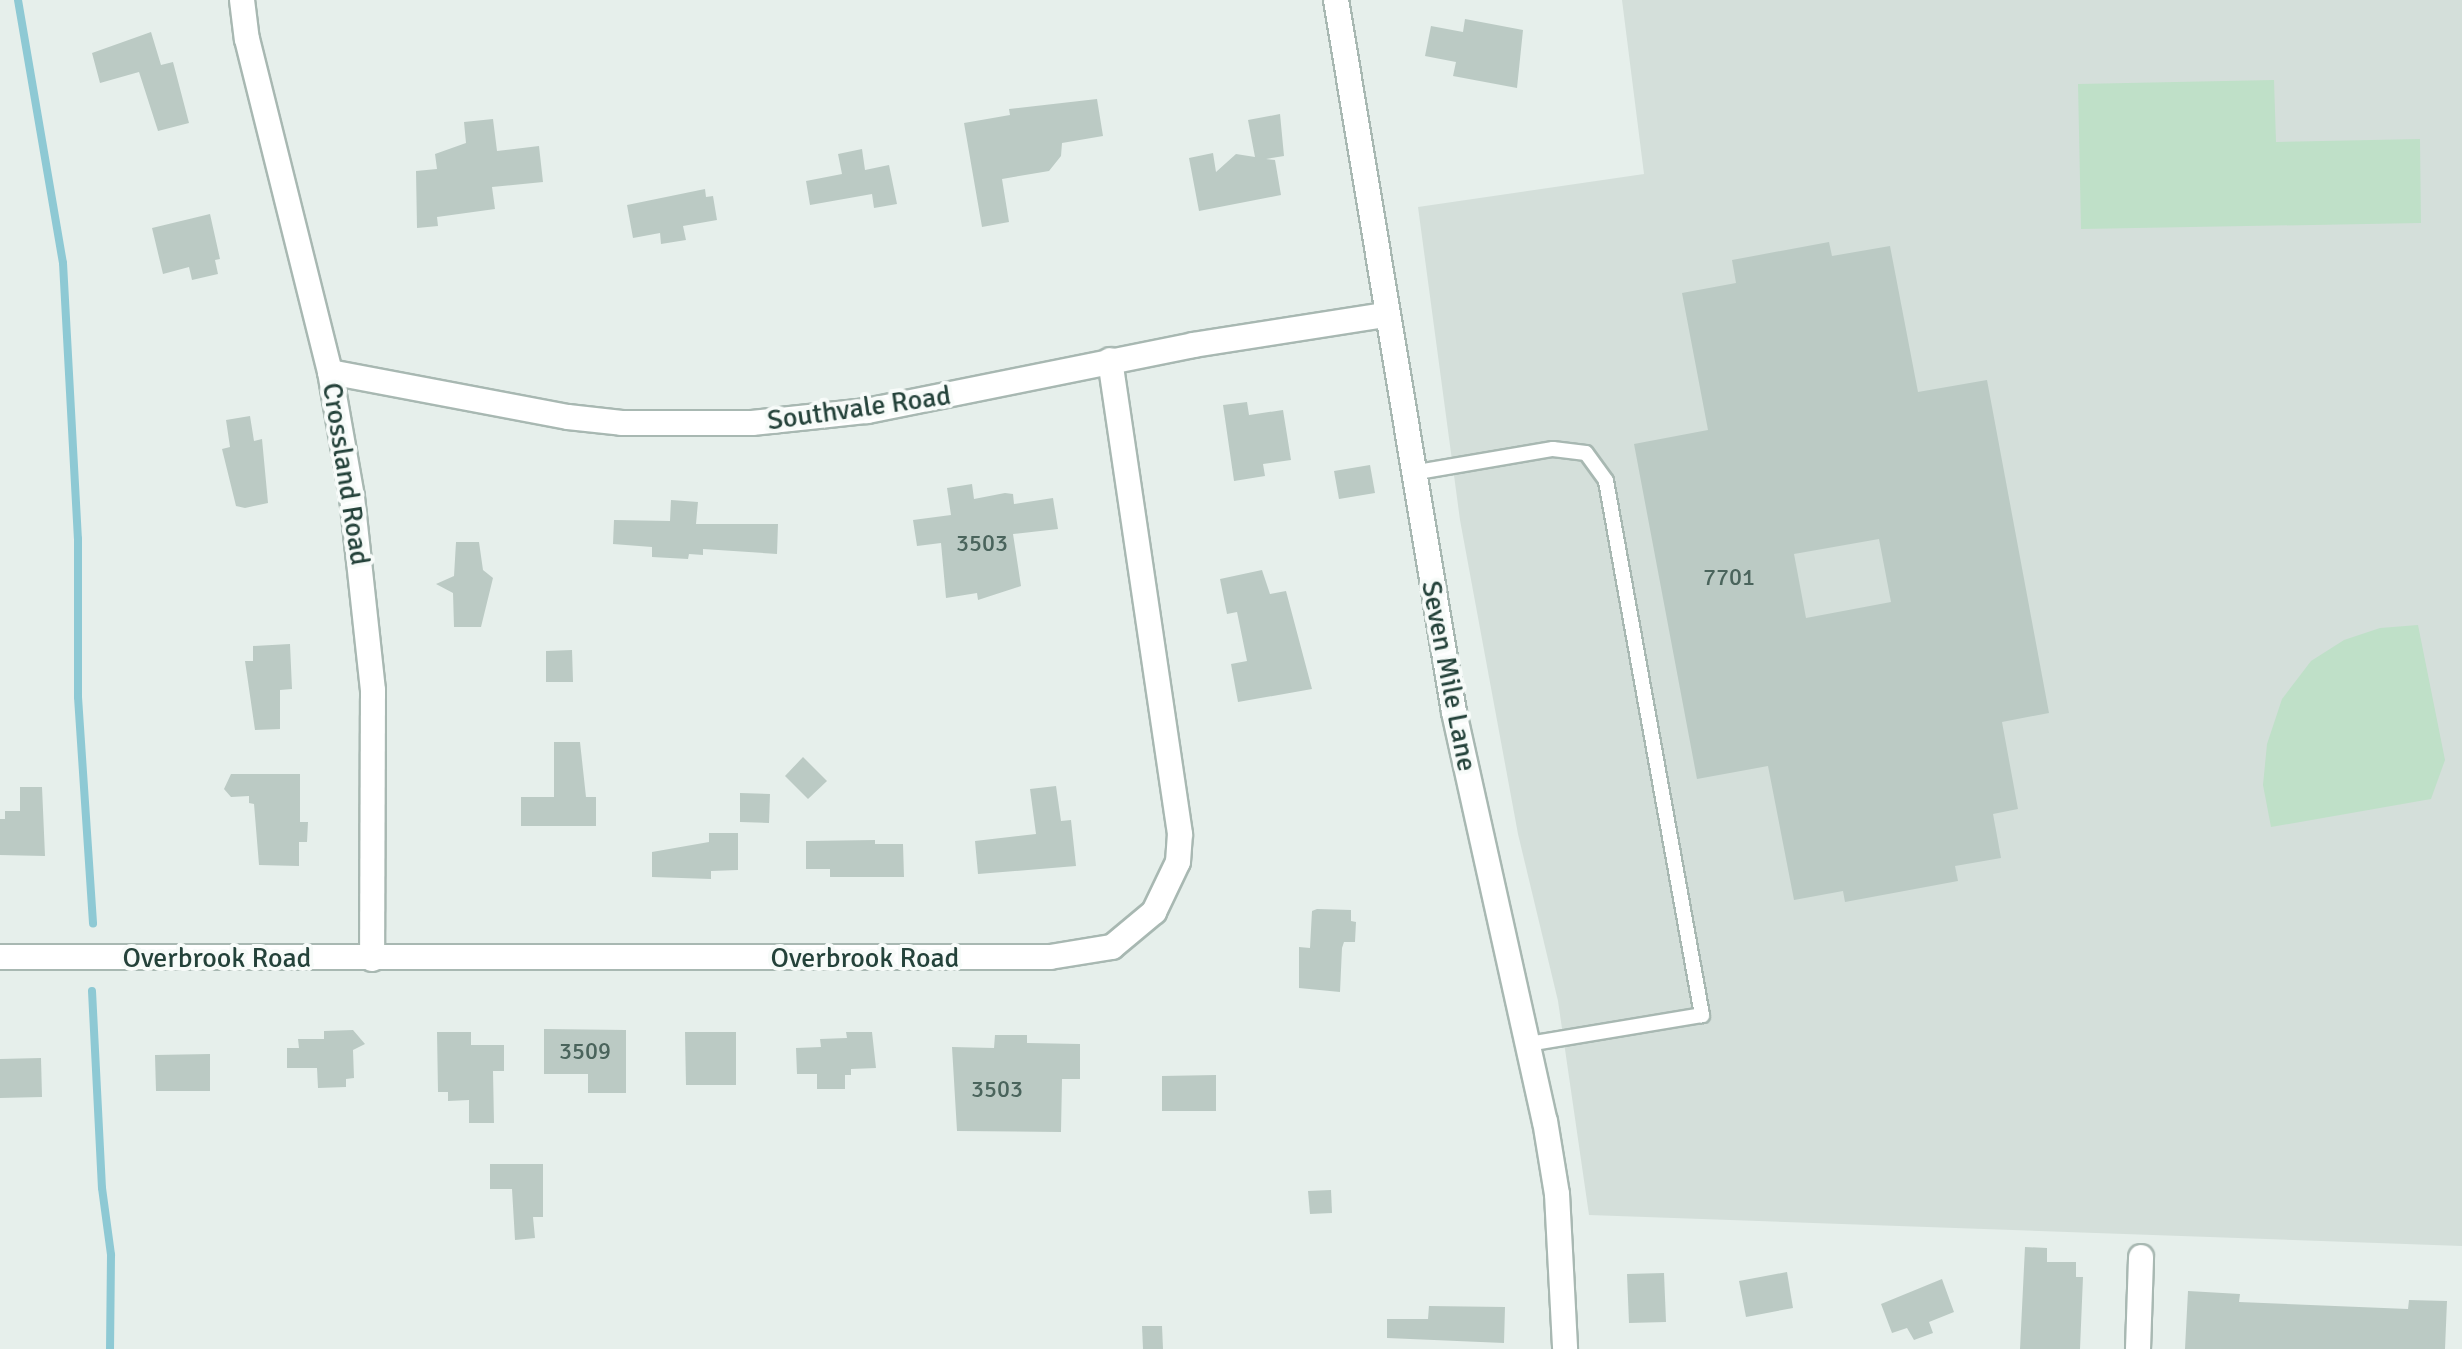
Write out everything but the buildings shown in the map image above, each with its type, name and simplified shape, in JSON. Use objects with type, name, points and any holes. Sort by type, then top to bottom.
[{"type":"street","name":"Crossland Road","points":[[242,0],[247,39],[330,372],[352,497],[373,690],[372,959]]},
{"type":"street","name":"Seven Mile Lane","points":[[1336,0],[1385,315],[1454,712],[1528,1044],[1557,1194],[1565,1349]]},
{"type":"street","name":"Southvale Road","points":[[330,372],[498,407],[680,425],[867,411],[1110,360],[1385,315]]},
{"type":"street","name":"Overbrook Road","points":[[0,957],[1050,957],[1112,947],[1135,932],[1169,887],[1180,834],[1110,360]]},
{"type":"street","points":[[2138,1349],[2141,1257]]},
{"type":"lane","points":[[1412,473],[1553,449],[1586,453],[1606,481],[1702,1015],[1528,1044]]},
{"type":"shaded area","points":[[1622,0],[2462,0],[2462,1246],[1589,1215],[1558,1001],[1518,834],[1460,520],[1418,207],[1644,174]]},
{"type":"green space","points":[[2274,80],[2276,142],[2420,139],[2421,223],[2081,229],[2078,84]]},
{"type":"green space","points":[[2418,625],[2445,760],[2431,799],[2271,827],[2263,785],[2267,744],[2282,699],[2311,661],[2344,640],[2380,628]]},
{"type":"waterway","points":[[18,0],[63,263],[78,539],[78,697],[93,924]]},
{"type":"waterway","points":[[92,991],[102,1188],[111,1255],[110,1349]]}]
